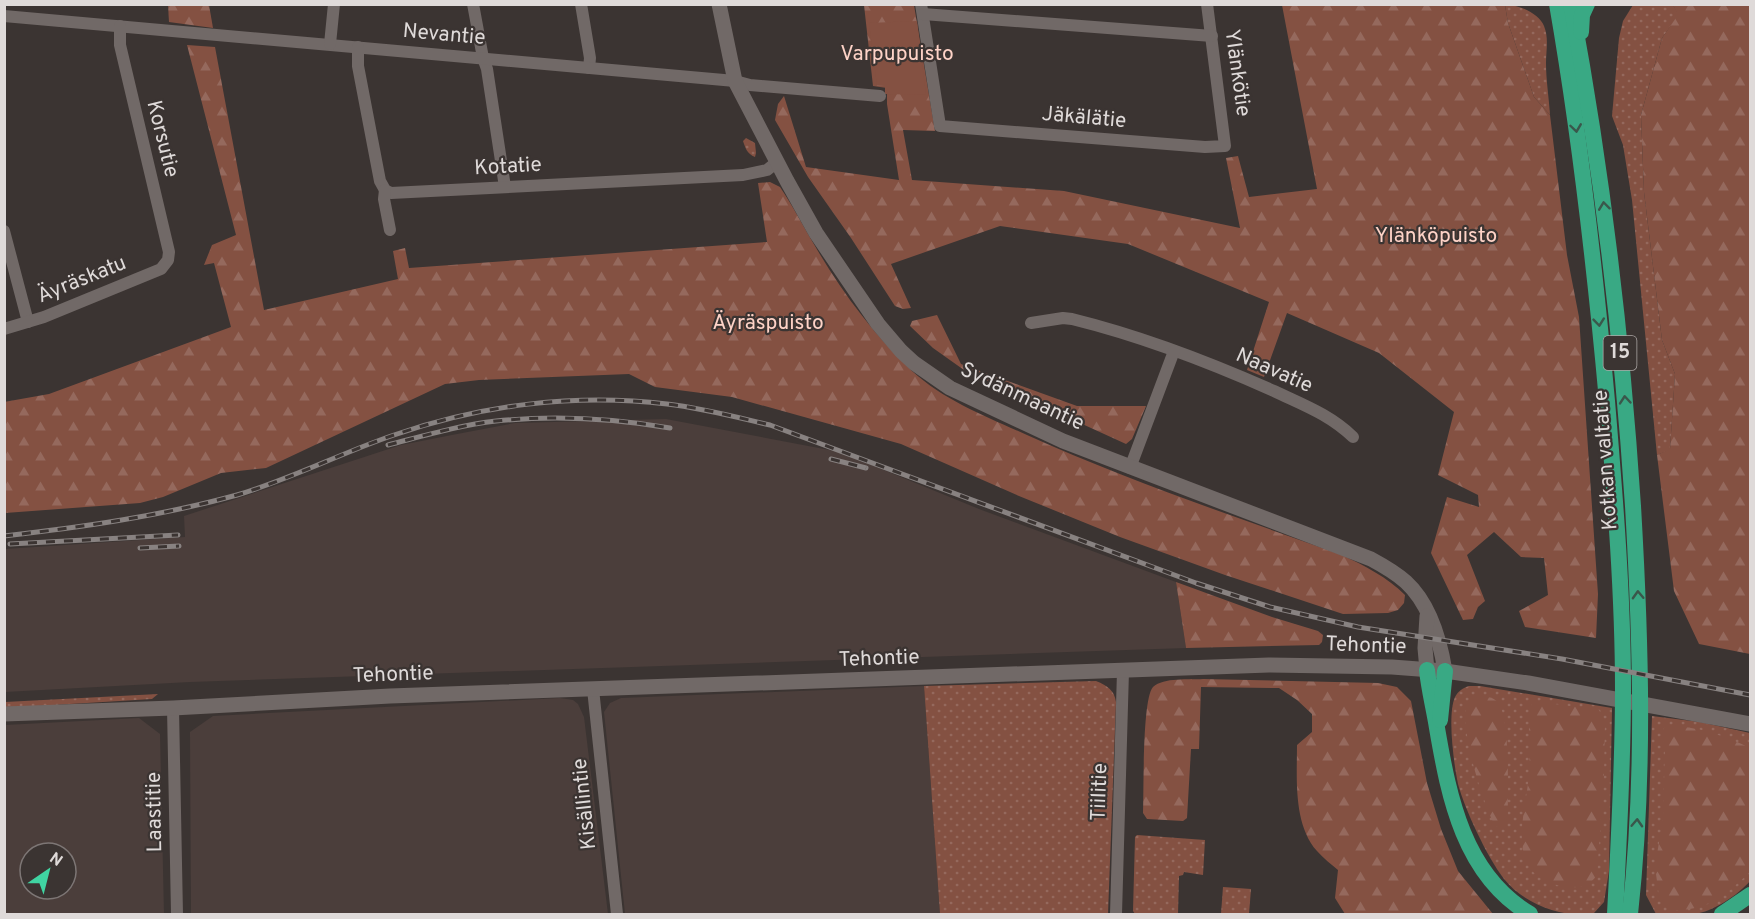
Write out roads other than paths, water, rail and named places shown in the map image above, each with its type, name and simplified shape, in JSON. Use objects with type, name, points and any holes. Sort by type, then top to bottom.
[{"type":"highway","points":[[1548,4],[1554,16],[1567,70]]},
{"type":"highway","name":"Kotkan valtatie","points":[[1557,4],[1578,143],[1604,367],[1614,496],[1622,653],[1622,736],[1615,915]]},
{"type":"highway","name":"Kotkan valtatie","points":[[1571,4],[1600,181],[1621,361],[1633,504],[1642,693],[1634,881],[1629,915]]},
{"type":"highway","points":[[1581,54],[1580,25],[1587,4]]},
{"type":"highway","points":[[1427,670],[1452,805],[1474,856],[1494,884],[1512,902],[1530,915]]},
{"type":"highway","points":[[1440,742],[1445,671]]},
{"type":"highway","points":[[1604,915],[1612,898],[1616,874]]},
{"type":"highway","points":[[1634,881],[1635,906],[1639,915]]},
{"type":"highway","points":[[1722,915],[1750,895]]},
{"type":"street","points":[[330,44],[334,4]]},
{"type":"street","points":[[473,4],[487,69],[505,187]]},
{"type":"street","points":[[581,4],[590,68]]},
{"type":"street","name":"Sydänmaantie","points":[[718,4],[735,81],[777,162],[816,233],[878,324],[908,357],[928,374],[959,393],[1063,441],[1371,559],[1395,573],[1408,584],[1427,613],[1440,640],[1445,671]]},
{"type":"street","name":"Ylänkötie","points":[[1207,4],[1225,146]]},
{"type":"street","points":[[922,9],[1212,36]]},
{"type":"street","name":"Jäkälätie","points":[[922,9],[940,126],[1204,147],[1225,146]]},
{"type":"street","name":"Nevantie","points":[[4,16],[880,96]]},
{"type":"street","name":"Korsutie","points":[[120,27],[120,45],[169,252],[168,260]]},
{"type":"street","points":[[358,47],[358,66],[373,149],[380,181],[385,190],[384,199],[390,230]]},
{"type":"street","name":"Kotatie","points":[[385,190],[398,193],[742,175],[767,170],[777,162]]},
{"type":"street","points":[[4,231],[28,322]]},
{"type":"street","name":"Äyräskatu","points":[[4,329],[28,322],[161,269],[168,260]]},
{"type":"street","name":"Naavatie","points":[[1031,323],[1063,318],[1072,319],[1104,327],[1174,351],[1248,379],[1311,408],[1337,422],[1353,437]]},
{"type":"street","points":[[1130,468],[1174,351]]},
{"type":"street","points":[[1427,613],[1425,648],[1427,670]]},
{"type":"street","name":"Tehontie","points":[[4,714],[173,708],[390,696],[1269,665],[1392,667],[1445,671],[1528,683],[1750,724]]},
{"type":"street","name":"Tiilitie","points":[[1116,915],[1123,671]]},
{"type":"street","name":"Kisällintie","points":[[593,689],[617,915]]},
{"type":"street","name":"Laastitie","points":[[173,708],[177,915]]},
{"type":"railway","points":[[4,536],[122,520],[237,495],[394,435],[494,409],[563,401],[598,400],[667,404],[706,410],[770,425],[1196,583],[1270,607],[1358,627],[1562,659],[1750,695]]},
{"type":"railway","points":[[388,445],[469,425],[518,419],[583,418],[670,428]]},
{"type":"railway","points":[[831,459],[866,468]]},
{"type":"railway","points":[[10,544],[178,535]]},
{"type":"railway","points":[[140,548],[179,546]]},
{"type":"park label","name":"Varpupuisto","points":[[897,54]]},
{"type":"park label","name":"Ylänköpuisto","points":[[1436,236]]},
{"type":"park label","name":"Äyräspuisto","points":[[768,323]]}]
